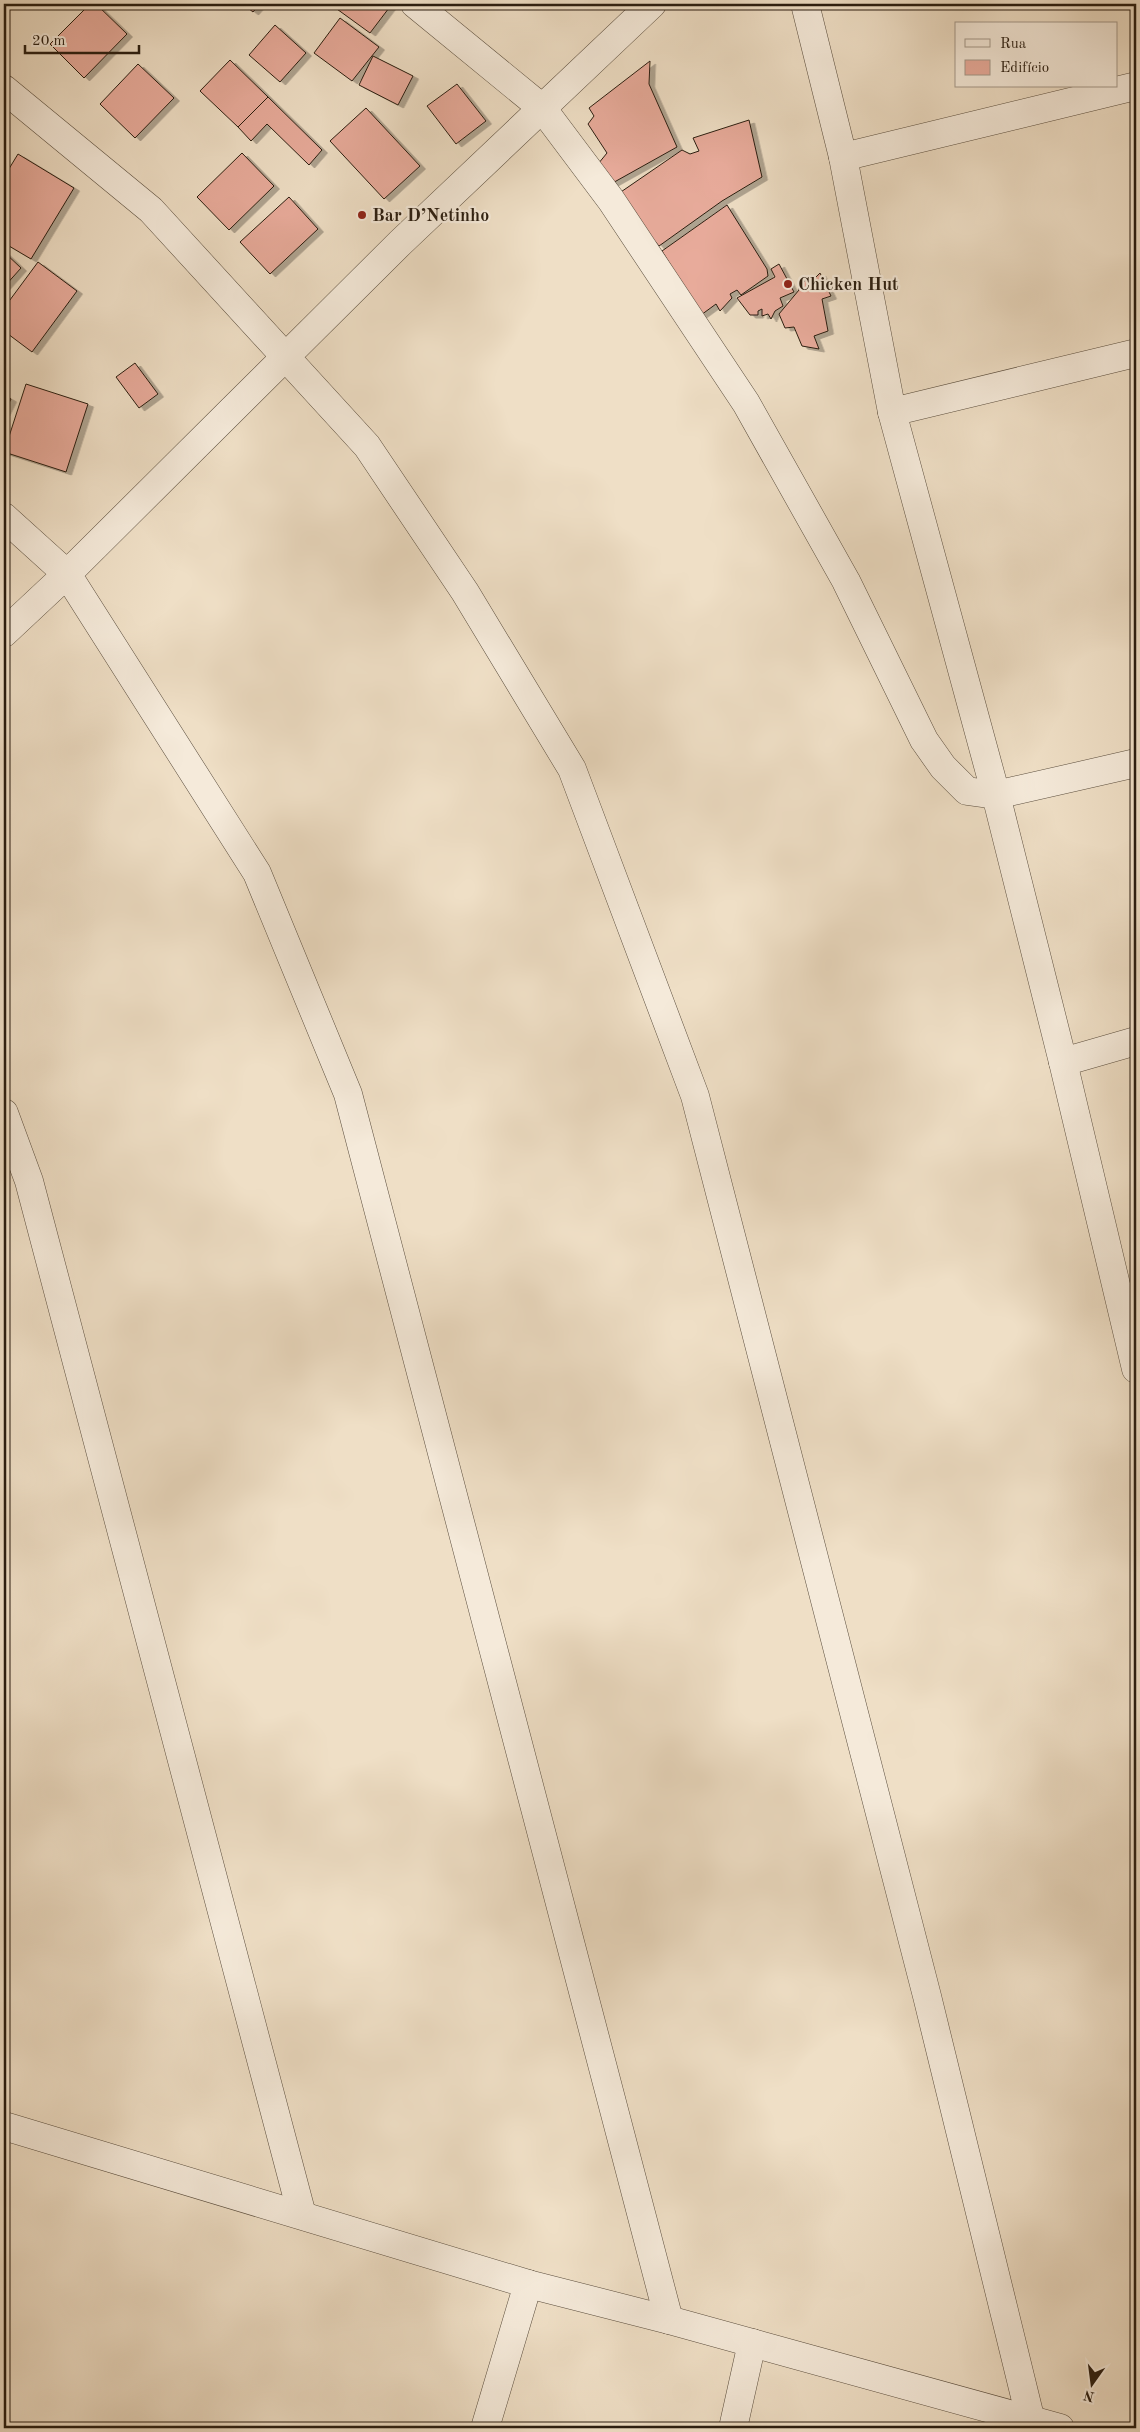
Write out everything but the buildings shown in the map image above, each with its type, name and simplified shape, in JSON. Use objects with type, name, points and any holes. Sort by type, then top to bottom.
[{"type":"street","points":[[415,4],[542,108],[611,200],[746,404],[846,581],[924,740],[943,767],[967,791],[996,795],[1136,763]]},
{"type":"street","points":[[4,633],[67,574],[400,243],[652,4]]},
{"type":"street","points":[[805,4],[843,157],[892,412],[996,795],[1135,1357]]},
{"type":"street","points":[[843,157],[1136,86]]},
{"type":"street","points":[[4,89],[150,210],[284,358],[367,446],[465,592],[572,769],[695,1096],[927,1996],[1031,2421]]},
{"type":"street","points":[[892,412],[1136,352]]},
{"type":"street","points":[[4,517],[67,574],[258,873],[348,1094],[668,2320]]},
{"type":"street","points":[[1063,1062],[1136,1041]]},
{"type":"street","points":[[4,1113],[29,1181],[302,2214]]},
{"type":"street","points":[[4,2126],[302,2214],[528,2284],[668,2320],[1060,2428]]},
{"type":"street","points":[[485,2428],[528,2284]]},
{"type":"street","points":[[733,2428],[752,2344]]},
{"type":"place","name":"Bar D’Netinho","points":[[362,215]]},
{"type":"place","name":"Chicken Hut","points":[[788,284]]}]
